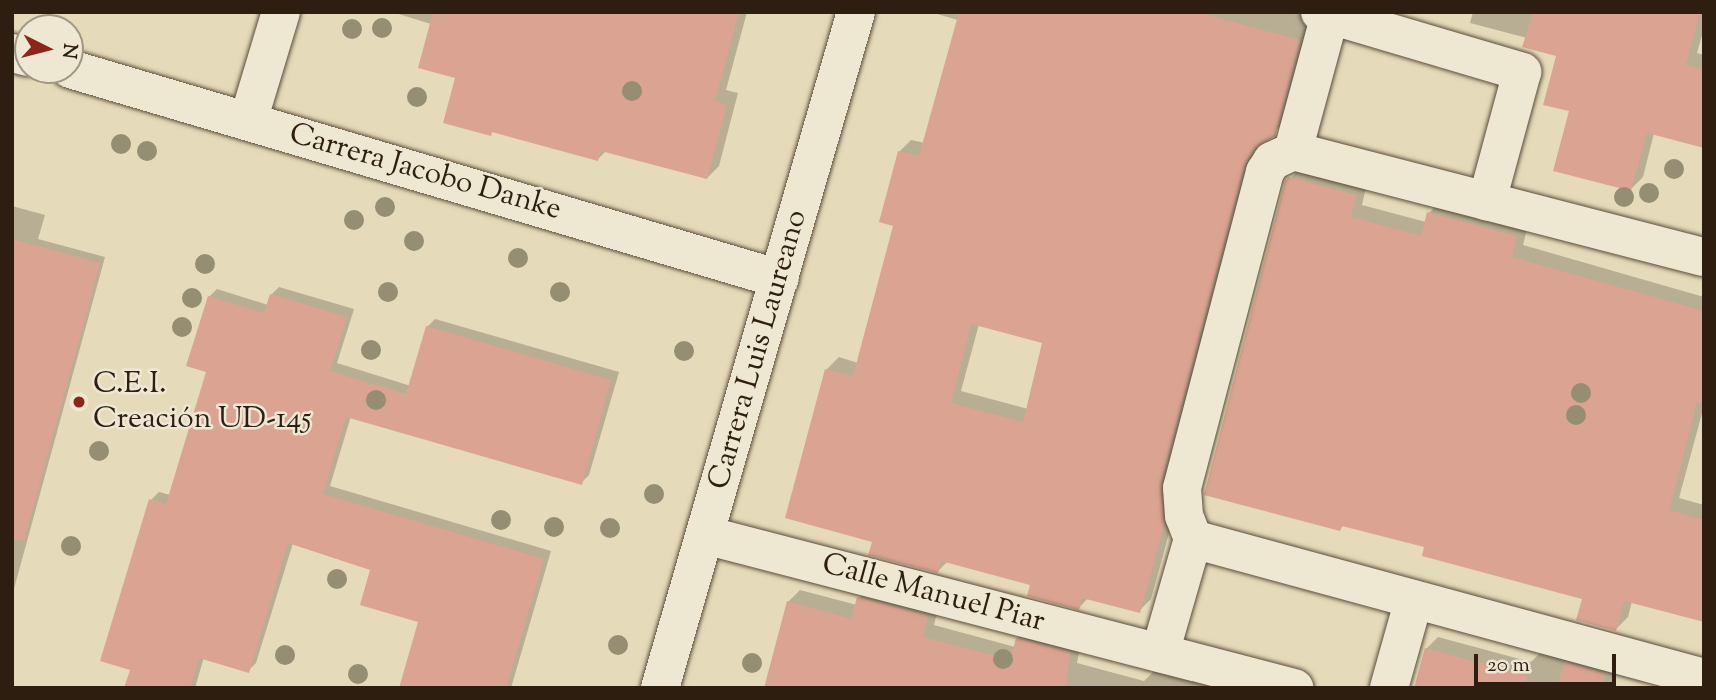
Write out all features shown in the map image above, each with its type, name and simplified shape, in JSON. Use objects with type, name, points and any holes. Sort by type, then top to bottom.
[{"type":"street","points":[[248,121],[281,12]]},
{"type":"street","name":"Carrera Luis Laureano","points":[[660,688],[856,12]]},
{"type":"street","points":[[1293,151],[1325,14],[1522,72],[1487,201]]},
{"type":"street","name":"Carrera Jacobo Danke","points":[[84,73],[780,279]]},
{"type":"street","points":[[1160,653],[1193,538],[1184,516],[1182,498],[1189,462],[1265,172],[1272,161],[1293,151],[1704,257]]},
{"type":"street","name":"Calle Manuel Piar","points":[[705,535],[1294,688]]},
{"type":"street","points":[[1193,538],[1704,678]]},
{"type":"street","points":[[1389,688],[1414,599]]},
{"type":"building","points":[[433,12],[739,12],[715,101],[727,105],[707,179],[601,151],[598,161],[492,132],[491,136],[443,123],[455,78],[418,68]]},
{"type":"building","points":[[959,12],[1196,12],[1300,40],[1275,136],[1254,149],[1244,166],[1161,482],[1164,524],[1140,613],[1082,598],[1079,610],[1027,596],[1030,585],[941,561],[938,573],[868,555],[872,542],[785,518],[825,369],[853,376],[893,226],[879,222],[898,151],[919,156]],"holes":[[[971,324],[1042,343],[1023,422],[951,403]]]},
{"type":"building","points":[[1533,12],[1700,12],[1686,65],[1704,70],[1704,148],[1647,133],[1631,191],[1553,171],[1569,111],[1543,105],[1556,56],[1522,47]]},
{"type":"building","points":[[1289,177],[1356,195],[1351,217],[1421,236],[1427,212],[1517,236],[1512,257],[1704,311],[1704,404],[1697,402],[1669,510],[1704,520],[1704,622],[1624,601],[1616,631],[1576,620],[1582,599],[1422,556],[1424,547],[1342,526],[1340,531],[1204,495],[1285,181]]},
{"type":"building","points":[[12,239],[100,263],[24,541],[12,539]]},
{"type":"building","points":[[270,294],[347,317],[330,371],[406,394],[426,326],[611,380],[582,485],[346,417],[323,494],[544,559],[506,688],[399,688],[418,622],[360,605],[370,570],[288,543],[249,673],[199,658],[190,688],[124,688],[130,670],[100,661],[149,499],[166,504],[206,372],[186,366],[208,296],[264,313]]},
{"type":"building","points":[[857,597],[928,616],[923,637],[1010,660],[1016,638],[1070,652],[1066,688],[764,688],[787,601],[851,619]]},
{"type":"building","points":[[1425,648],[1527,676],[1525,688],[1414,688]]},
{"type":"building","points":[[1564,662],[1605,674],[1601,688],[1557,688]]},
{"type":"place","name":"C.E.I. Creación UD-145","points":[[79,402]]}]
